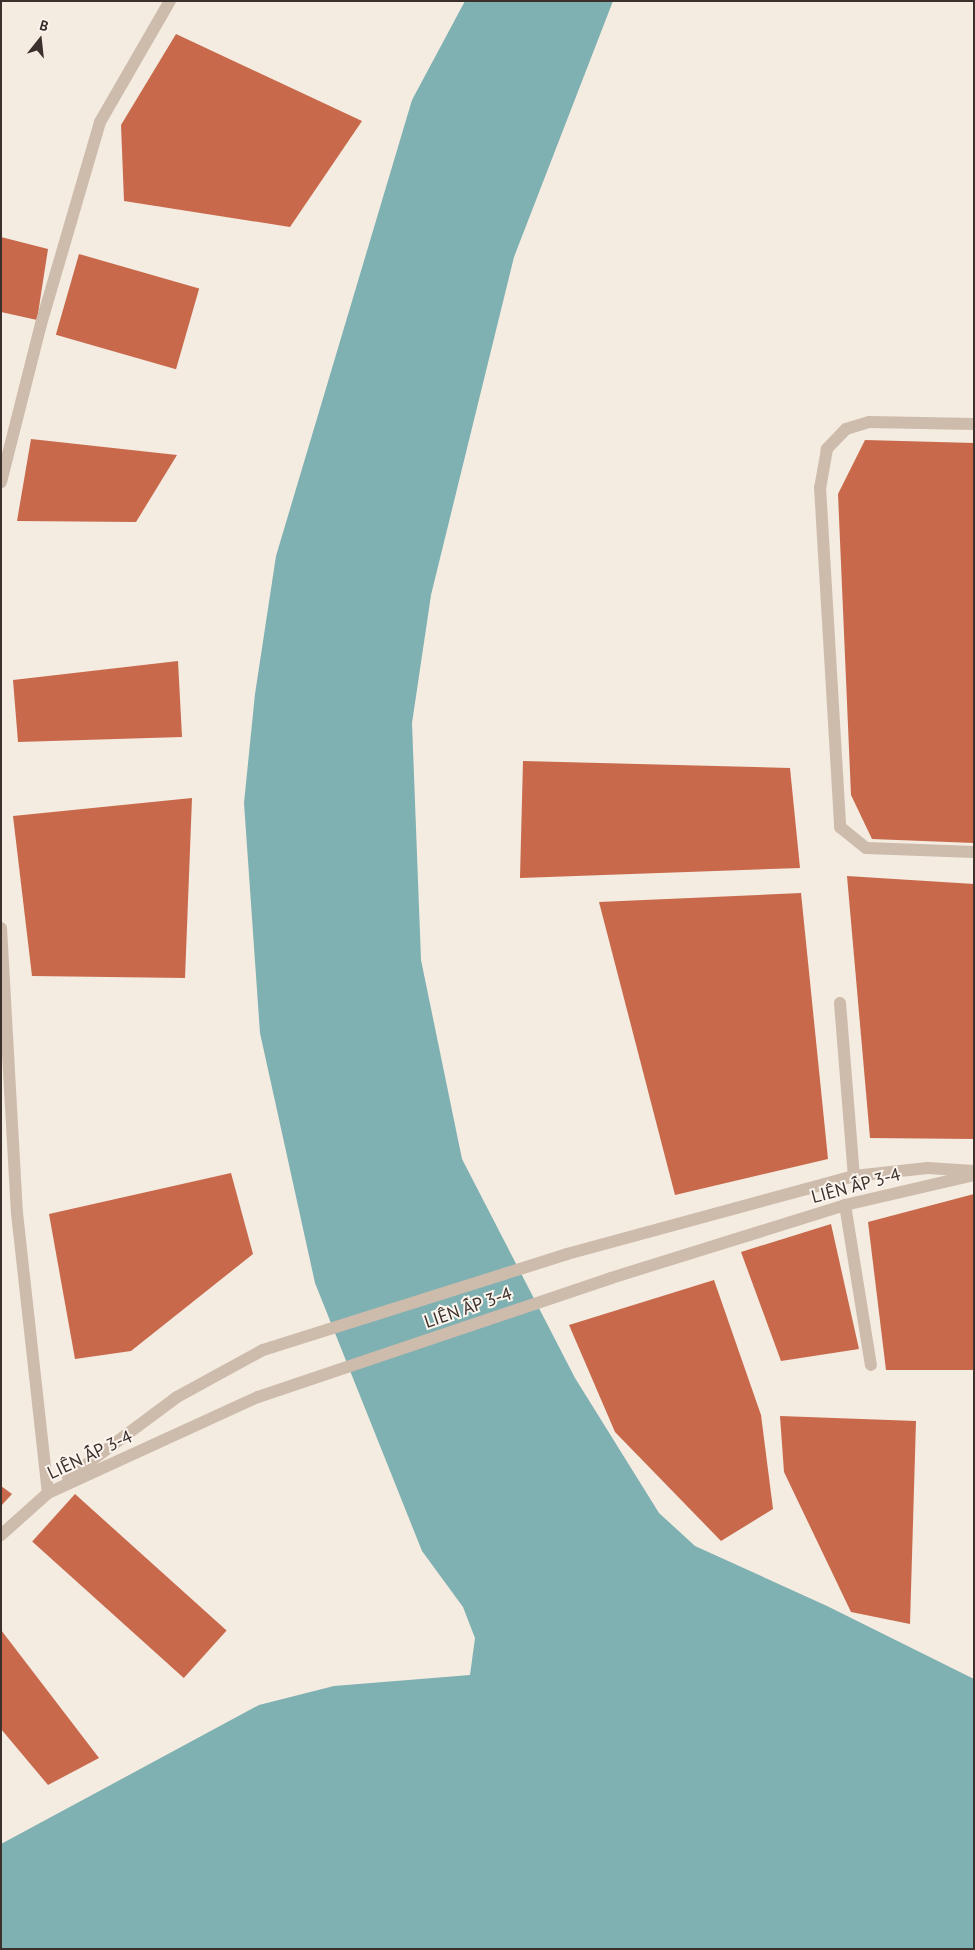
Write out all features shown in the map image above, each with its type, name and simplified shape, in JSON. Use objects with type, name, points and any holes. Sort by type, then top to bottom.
[{"type":"street","points":[[1,482],[41,324],[100,122],[170,1]]},
{"type":"street","points":[[974,424],[869,422],[846,429],[827,449],[820,487],[840,827],[866,848],[974,852]]},
{"type":"street","points":[[1,928],[17,1213],[48,1493]]},
{"type":"street","points":[[840,1003],[854,1176]]},
{"type":"street","points":[[48,1493],[177,1397],[263,1350],[567,1254],[854,1176],[928,1168],[974,1171]]},
{"type":"street","name":"LIÊN ẤP 3-4","points":[[1,1535],[48,1493],[258,1397],[611,1278],[845,1205],[974,1175]]},
{"type":"street","points":[[845,1205],[872,1365]]},
{"type":"water","points":[[465,1],[613,1],[514,257],[431,595],[412,723],[421,960],[462,1159],[575,1378],[659,1513],[695,1546],[827,1606],[974,1679],[974,1949],[1,1949],[1,1844],[259,1705],[334,1686],[470,1675],[475,1638],[463,1607],[422,1551],[315,1283],[260,1033],[244,803],[255,694],[276,556],[412,100]]},
{"type":"building","points":[[176,34],[362,121],[290,227],[124,201],[121,125]]},
{"type":"building","points":[[1,237],[48,249],[37,320],[1,312]]},
{"type":"building","points":[[79,254],[199,288],[176,369],[56,335]]},
{"type":"building","points":[[31,439],[177,455],[136,522],[17,521]]},
{"type":"building","points":[[865,440],[974,443],[974,843],[872,839],[851,795],[838,494]]},
{"type":"building","points":[[178,661],[182,737],[18,742],[13,680]]},
{"type":"building","points":[[523,761],[790,768],[800,868],[520,878]]},
{"type":"building","points":[[192,798],[185,978],[32,976],[13,816]]},
{"type":"building","points":[[847,876],[974,884],[974,1139],[870,1138]]},
{"type":"building","points":[[801,893],[828,1159],[675,1195],[599,902]]},
{"type":"building","points":[[231,1173],[253,1254],[131,1351],[75,1359],[49,1214]]},
{"type":"building","points":[[974,1194],[974,1370],[886,1370],[868,1222]]},
{"type":"building","points":[[831,1224],[859,1349],[781,1361],[741,1252]]},
{"type":"building","points":[[714,1280],[761,1415],[773,1509],[721,1541],[615,1432],[569,1325]]},
{"type":"building","points":[[780,1416],[916,1421],[910,1624],[851,1612],[784,1472]]},
{"type":"building","points":[[1,1486],[12,1494],[1,1506]]},
{"type":"building","points":[[75,1494],[227,1631],[184,1678],[32,1542]]},
{"type":"building","points":[[1,1630],[99,1758],[48,1785],[1,1729]]}]
